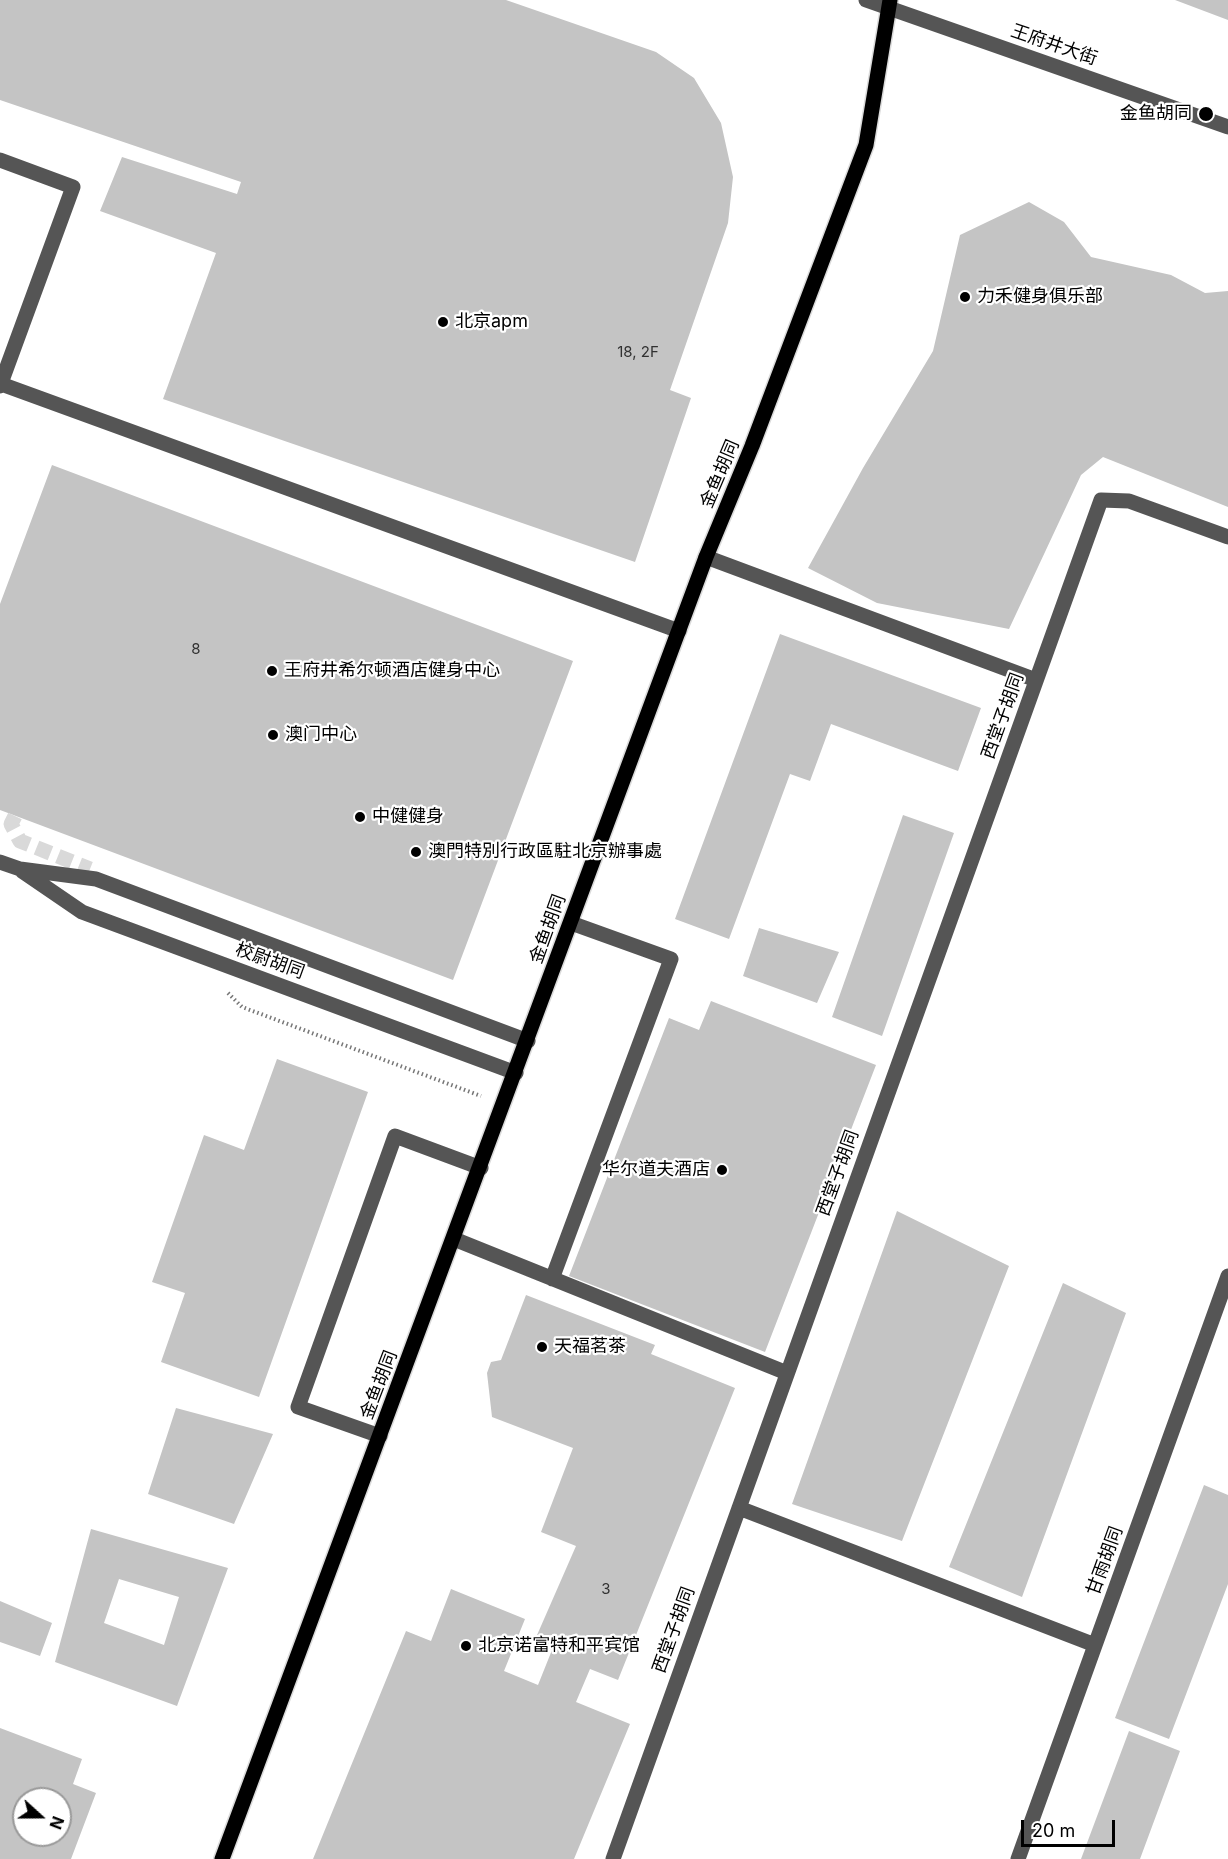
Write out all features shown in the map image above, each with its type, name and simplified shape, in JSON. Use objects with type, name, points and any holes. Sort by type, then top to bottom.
[{"type":"main road","name":"金鱼胡同","points":[[222,1859],[481,1168],[706,557],[752,446],[866,145],[889,4]]},
{"type":"street","name":"王府井大街","points":[[866,0],[889,4],[1228,126]]},
{"type":"street","points":[[0,160],[73,187],[0,385],[679,631]]},
{"type":"street","name":"西堂子胡同","points":[[613,1859],[1101,500],[1129,501],[1228,537]]},
{"type":"street","points":[[706,557],[1036,680]]},
{"type":"street","name":"校尉胡同","points":[[0,862],[20,869],[96,879],[528,1041]]},
{"type":"street","points":[[90,868],[113,879],[129,892]]},
{"type":"street","name":"校尉胡同","points":[[20,869],[82,912],[516,1073]]},
{"type":"street","points":[[552,1279],[671,959],[571,923]]},
{"type":"street","points":[[381,1436],[298,1407],[395,1136],[481,1168]]},
{"type":"street","points":[[454,1239],[787,1373]]},
{"type":"street","name":"甘雨胡同","points":[[1018,1859],[1228,1276]]},
{"type":"street","points":[[739,1508],[1095,1645]]},
{"type":"path","points":[[226,991],[242,1006],[504,1105]]},
{"type":"building","name":"北京apm","points":[[0,0],[506,0],[656,52],[694,78],[721,123],[733,177],[728,223],[670,390],[691,398],[635,562],[163,399],[216,253],[100,211],[122,157],[237,194],[241,182],[0,100]]},
{"type":"building","points":[[1175,0],[1228,0],[1228,20]]},
{"type":"building","points":[[1029,202],[1064,222],[1091,257],[1171,275],[1205,293],[1228,291],[1228,507],[1103,457],[1081,475],[1009,629],[877,603],[808,568],[863,468],[933,351],[960,235]]},
{"type":"building","name":"澳门中心","points":[[52,465],[573,661],[453,980],[0,810],[0,604]]},
{"type":"building","points":[[780,634],[981,708],[958,771],[831,724],[810,781],[790,774],[729,939],[675,919]]},
{"type":"building","points":[[903,815],[954,833],[882,1036],[832,1017]]},
{"type":"building","points":[[759,928],[839,952],[817,1003],[743,976]]},
{"type":"building","name":"华尔道夫酒店","points":[[711,1001],[876,1065],[765,1352],[569,1276],[669,1018],[699,1030]]},
{"type":"building","points":[[277,1059],[368,1092],[259,1397],[161,1362],[185,1293],[152,1282],[204,1135],[244,1150]]},
{"type":"building","points":[[897,1211],[1009,1266],[902,1541],[792,1504]]},
{"type":"building","points":[[1063,1283],[1126,1313],[1022,1597],[949,1567]]},
{"type":"building","points":[[526,1295],[655,1345],[651,1354],[735,1388],[618,1680],[590,1669],[576,1702],[630,1724],[574,1859],[313,1859],[406,1631],[431,1641],[451,1589],[525,1619],[504,1671],[538,1685],[552,1650],[534,1642],[576,1546],[541,1532],[573,1448],[492,1417],[487,1373],[491,1362],[501,1360]]},
{"type":"building","points":[[176,1408],[273,1434],[234,1524],[148,1494]]},
{"type":"building","points":[[1204,1485],[1228,1495],[1228,1584],[1169,1739],[1115,1718]]},
{"type":"building","points":[[91,1529],[228,1568],[177,1706],[55,1662]],"holes":[[[119,1579],[179,1597],[164,1645],[104,1623]]]},
{"type":"building","points":[[0,1601],[52,1623],[40,1656],[0,1642]]},
{"type":"building","points":[[0,1728],[82,1759],[73,1784],[96,1793],[71,1859],[0,1859]]},
{"type":"building","points":[[1129,1731],[1180,1751],[1140,1859],[1081,1859]]},
{"type":"tunnel","points":[[15,816],[11,824],[20,841],[90,869]]},
{"type":"place","name":"金鱼胡同","points":[[1206,114]]},
{"type":"place","name":"力禾健身俱乐部","points":[[965,297]]},
{"type":"place","name":"北京apm","points":[[443,322]]},
{"type":"place","name":"王府井希尔顿酒店健身中心","points":[[272,671]]},
{"type":"place","name":"澳门中心","points":[[273,735]]},
{"type":"place","name":"中健健身","points":[[360,817]]},
{"type":"place","name":"澳門特別行政區駐北京辦事處","points":[[416,852]]},
{"type":"place","name":"华尔道夫酒店","points":[[722,1170]]},
{"type":"place","name":"天福茗茶","points":[[542,1347]]},
{"type":"place","name":"北京诺富特和平宾馆","points":[[466,1646]]}]
